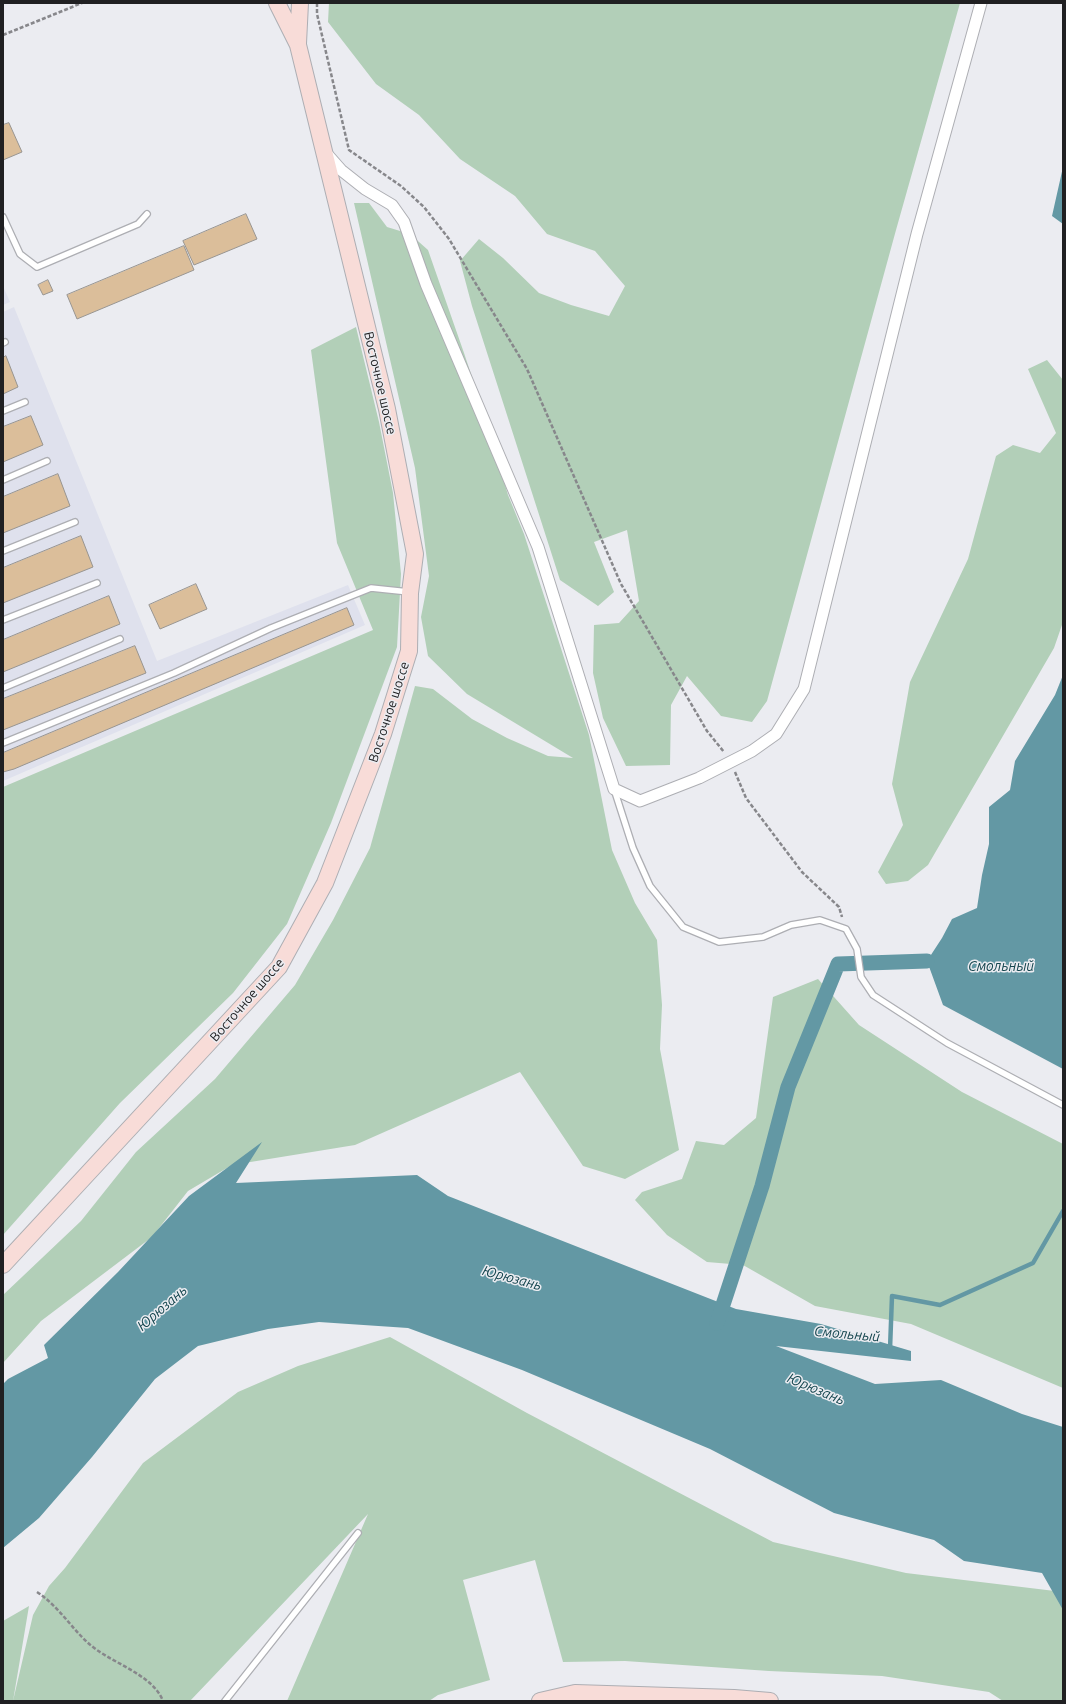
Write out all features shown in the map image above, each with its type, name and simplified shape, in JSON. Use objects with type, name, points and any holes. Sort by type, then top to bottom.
[{"type":"main road","name":"Восточное шоссе","points":[[3,1265],[279,967],[325,883],[383,734],[409,651],[410,593],[415,554],[390,424],[298,45],[277,3]]},
{"type":"main road","name":"Восточное шоссе","points":[[298,45],[300,3]]},
{"type":"main road","points":[[540,1701],[575,1693],[734,1698],[770,1701]]},
{"type":"street","points":[[323,149],[341,170],[365,189],[392,205],[404,222],[426,284],[538,547],[614,789],[640,801],[732,763],[776,734],[804,689],[917,234],[981,3]]},
{"type":"lane","points":[[3,217],[20,254],[37,266],[138,224],[147,214]]},
{"type":"lane","points":[[3,411],[25,402]]},
{"type":"lane","points":[[3,480],[47,461]]},
{"type":"lane","points":[[3,551],[75,522]]},
{"type":"lane","points":[[3,620],[97,583]]},
{"type":"lane","points":[[3,743],[174,673],[271,628],[370,588],[410,593]]},
{"type":"lane","points":[[3,688],[120,639]]},
{"type":"lane","points":[[614,789],[633,848],[650,886],[683,927],[719,942],[763,936],[791,925],[820,920],[846,929],[858,949],[861,977],[873,995],[947,1043],[1063,1105]]},
{"type":"lane","points":[[225,1701],[358,1533]]},
{"type":"path","points":[[3,35],[82,3]]},
{"type":"path","points":[[317,3],[317,14],[349,150],[407,191],[424,207],[448,239],[527,369],[621,584],[707,731],[732,763],[746,798],[802,872],[839,907],[846,929]]},
{"type":"path","points":[[37,1592],[58,1610],[87,1642],[117,1664],[145,1678],[160,1692],[163,1701]]},
{"type":"shaded area","points":[[3,286],[10,302],[3,305]]},
{"type":"shaded area","points":[[14,307],[157,661],[348,585],[365,625],[3,781],[3,312]]},
{"type":"green space","points":[[329,3],[960,3],[767,701],[752,722],[721,716],[687,676],[671,705],[670,765],[626,766],[603,718],[593,673],[594,625],[619,623],[639,601],[627,530],[594,542],[614,592],[598,606],[560,580],[472,306],[460,261],[479,239],[503,258],[539,293],[571,305],[609,316],[625,286],[595,251],[547,234],[515,196],[460,159],[419,115],[376,84],[328,22]]},
{"type":"green space","points":[[354,203],[369,203],[387,227],[410,234],[428,250],[464,353],[485,416],[508,495],[524,534],[589,735],[612,850],[635,903],[657,940],[662,1005],[660,1049],[679,1150],[625,1179],[583,1166],[520,1072],[355,1145],[232,1165],[188,1191],[152,1237],[41,1321],[3,1363],[3,1295],[81,1221],[136,1152],[215,1079],[295,985],[333,920],[370,848],[415,686],[433,689],[472,719],[507,738],[548,756],[573,758],[467,694],[428,656],[421,617],[429,576],[415,468]]},
{"type":"green space","points":[[356,327],[379,422],[393,493],[401,574],[397,647],[331,823],[287,924],[233,993],[120,1103],[3,1235],[3,787],[373,630],[337,543],[311,350]]},
{"type":"green space","points":[[1047,360],[1063,380],[1063,622],[1054,648],[928,865],[908,881],[886,884],[878,872],[903,825],[892,784],[910,682],[968,559],[996,456],[1013,445],[1040,453],[1056,433],[1028,369]]},
{"type":"green space","points":[[818,979],[859,1025],[962,1092],[1063,1144],[1063,1388],[911,1324],[815,1306],[743,1265],[707,1262],[667,1235],[635,1200],[642,1192],[682,1179],[696,1141],[724,1145],[756,1118],[773,997]]},
{"type":"green space","points":[[390,1337],[527,1413],[773,1542],[906,1573],[1063,1592],[1063,1701],[1003,1701],[989,1692],[882,1676],[769,1671],[625,1661],[563,1662],[535,1560],[463,1580],[490,1680],[438,1695],[429,1701],[287,1701],[368,1514],[190,1701],[13,1701],[33,1615],[49,1586],[65,1568],[143,1463],[238,1392],[298,1366]]},
{"type":"green space","points":[[29,1606],[13,1701],[3,1701],[3,1621]]},
{"type":"water","points":[[1063,167],[1063,224],[1052,216]]},
{"type":"water","name":"Смольный","points":[[1063,675],[1063,1069],[943,1005],[927,961],[952,919],[977,908],[989,844],[989,807],[1010,790],[1015,761],[1055,695]]},
{"type":"water","name":"Юрюзань","points":[[262,1142],[236,1183],[417,1175],[448,1196],[736,1309],[821,1324],[911,1351],[911,1361],[776,1346],[875,1384],[941,1380],[1022,1414],[1063,1427],[1063,1610],[1042,1573],[964,1561],[934,1540],[834,1513],[710,1449],[522,1370],[408,1328],[319,1322],[268,1329],[198,1346],[155,1379],[92,1457],[39,1518],[3,1548],[3,1384],[8,1379],[48,1358],[44,1345],[118,1272],[189,1196]]},
{"type":"building","points":[[9,123],[22,152],[3,160],[3,125]]},
{"type":"building","points":[[246,214],[257,239],[194,265],[183,241]]},
{"type":"building","points":[[184,246],[194,270],[77,319],[67,295]]},
{"type":"building","points":[[48,280],[53,291],[43,295],[38,285]]},
{"type":"building","points":[[6,356],[18,387],[3,394],[3,358]]},
{"type":"building","points":[[31,416],[43,445],[3,462],[3,427]]},
{"type":"building","points":[[58,474],[70,506],[3,533],[3,497]]},
{"type":"building","points":[[81,536],[93,567],[3,603],[3,568]]},
{"type":"building","points":[[196,584],[207,609],[160,629],[149,605]]},
{"type":"building","points":[[109,596],[120,624],[3,672],[3,640]]},
{"type":"building","points":[[347,608],[354,625],[14,769],[3,772],[3,753]]},
{"type":"building","points":[[135,646],[146,673],[3,730],[3,699]]},
{"type":"waterway","points":[[717,1323],[762,1186],[788,1087],[838,964],[927,961]]},
{"type":"waterway","name":"Смольный","points":[[888,1349],[890,1349],[892,1296],[940,1305],[1033,1263],[1063,1211]]}]
